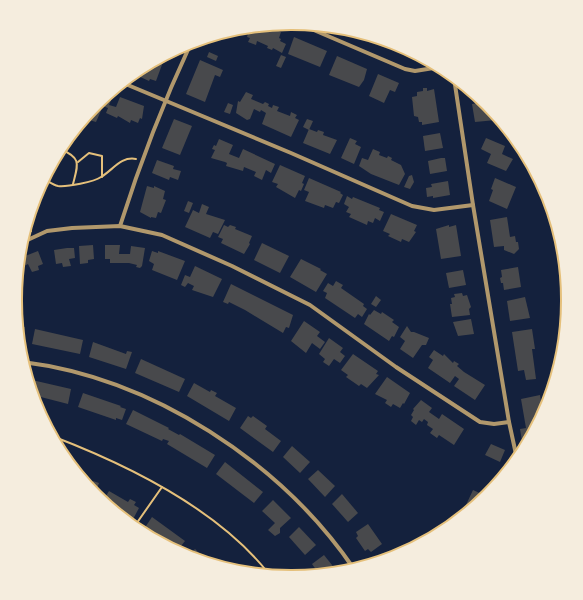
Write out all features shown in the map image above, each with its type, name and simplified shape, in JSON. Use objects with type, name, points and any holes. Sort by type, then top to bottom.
[{"type":"street","points":[[321,32],[406,69],[429,69]]},
{"type":"street","points":[[120,226],[141,160],[164,100],[188,51]]},
{"type":"street","points":[[128,85],[291,153],[412,206],[434,210],[473,205]]},
{"type":"street","points":[[455,85],[473,205],[509,422],[515,451]]},
{"type":"street","points":[[29,239],[47,231],[72,228],[120,226],[162,235],[239,269],[310,305],[396,367],[480,422],[494,424],[509,422]]},
{"type":"street","points":[[29,363],[89,377],[133,393],[175,412],[214,434],[252,460],[287,490],[319,524],[349,563]]},
{"type":"path","points":[[66,151],[76,157],[78,162]]},
{"type":"path","points":[[73,184],[78,162],[89,153],[102,156],[102,177]]},
{"type":"path","points":[[50,182],[58,186],[91,181],[102,177],[121,161],[134,158],[141,160]]},
{"type":"path","points":[[60,439],[95,452],[162,487],[198,510],[233,537],[263,568]]},
{"type":"path","points":[[138,521],[162,487]]},
{"type":"building","points":[[278,31],[281,32],[279,38],[281,39],[280,41],[286,44],[282,53],[273,48],[272,50],[267,48],[268,46],[257,41],[256,45],[248,42],[250,38],[247,37],[248,34]]},
{"type":"building","points":[[294,37],[327,51],[320,67],[288,54]]},
{"type":"building","points":[[209,52],[218,56],[216,61],[207,57]]},
{"type":"building","points":[[281,55],[286,57],[281,68],[276,66]]},
{"type":"building","points":[[337,56],[367,69],[364,80],[359,87],[329,75]]},
{"type":"building","points":[[200,60],[223,70],[220,77],[215,75],[205,102],[186,94]]},
{"type":"building","points":[[162,64],[156,81],[150,79],[149,81],[140,77]]},
{"type":"building","points":[[378,74],[399,83],[395,92],[390,90],[384,103],[369,96]]},
{"type":"building","points":[[423,88],[427,88],[427,91],[434,89],[439,122],[422,125],[422,122],[419,122],[418,117],[414,116],[412,97],[417,96],[417,92],[423,91]]},
{"type":"building","points":[[246,92],[253,95],[251,99],[263,104],[265,102],[272,108],[273,105],[279,107],[277,111],[290,116],[291,112],[297,115],[295,118],[299,120],[291,137],[262,124],[266,113],[261,110],[260,112],[254,109],[250,119],[247,120],[236,113],[238,101],[240,102]]},
{"type":"building","points":[[120,97],[144,106],[142,119],[140,118],[138,123],[131,120],[130,123],[118,116],[117,118],[106,113],[108,108],[104,106],[111,99],[109,105],[116,107]]},
{"type":"building","points":[[228,103],[233,105],[230,114],[224,112]]},
{"type":"building","points":[[476,103],[492,120],[475,122],[472,104]]},
{"type":"building","points":[[102,108],[96,122],[90,120]]},
{"type":"building","points":[[174,119],[192,126],[180,155],[162,148]]},
{"type":"building","points":[[307,119],[313,121],[309,130],[303,127]]},
{"type":"building","points":[[309,129],[317,132],[318,130],[324,132],[323,135],[337,140],[330,154],[303,143]]},
{"type":"building","points":[[440,133],[443,148],[425,151],[423,136]]},
{"type":"building","points":[[350,138],[357,141],[355,144],[361,147],[354,164],[341,158]]},
{"type":"building","points":[[486,138],[505,146],[502,154],[513,159],[506,171],[487,163],[491,154],[481,149]]},
{"type":"building","points":[[219,139],[233,145],[229,154],[239,158],[243,149],[275,164],[271,173],[266,170],[262,180],[254,176],[256,172],[244,167],[243,171],[226,166],[227,163],[211,158],[215,150],[212,149],[214,145],[216,146]]},
{"type":"building","points":[[373,149],[380,152],[379,155],[387,158],[388,156],[392,158],[391,160],[401,165],[405,174],[399,185],[371,174],[359,166],[362,158],[368,160]]},
{"type":"building","points":[[445,158],[447,171],[430,174],[428,161]]},
{"type":"building","points":[[157,160],[174,166],[173,169],[181,171],[178,180],[170,177],[169,180],[152,173]]},
{"type":"building","points":[[280,165],[305,176],[301,191],[299,190],[295,198],[276,187],[278,184],[272,182]]},
{"type":"building","points":[[412,175],[414,182],[410,189],[404,187],[409,176]]},
{"type":"building","points":[[309,178],[341,192],[340,193],[343,195],[339,203],[336,202],[333,208],[325,205],[324,208],[305,201],[309,192],[304,190]]},
{"type":"building","points":[[495,178],[516,187],[507,209],[489,201]]},
{"type":"building","points":[[448,181],[450,195],[433,198],[433,196],[427,197],[426,188],[432,187],[431,184]]},
{"type":"building","points":[[147,186],[154,188],[154,186],[165,191],[163,199],[166,200],[161,213],[158,212],[156,218],[151,218],[140,212]]},
{"type":"building","points":[[347,196],[380,208],[379,210],[384,212],[380,221],[375,218],[373,223],[368,221],[367,225],[349,217],[351,214],[346,212],[349,207],[344,204]]},
{"type":"building","points":[[188,201],[193,203],[189,213],[184,211]]},
{"type":"building","points":[[202,204],[209,207],[206,214],[225,220],[218,234],[213,232],[210,238],[185,227],[193,210],[199,213]]},
{"type":"building","points":[[391,214],[417,225],[414,231],[416,232],[409,242],[402,239],[401,242],[388,236],[390,234],[383,231]]},
{"type":"building","points":[[507,217],[510,237],[515,236],[516,242],[518,242],[519,249],[514,254],[504,250],[504,246],[494,247],[490,220]]},
{"type":"building","points":[[224,225],[228,227],[230,225],[236,227],[235,229],[252,236],[249,243],[250,244],[244,254],[221,243],[223,239],[218,237]]},
{"type":"building","points":[[449,225],[449,227],[456,225],[461,256],[441,259],[436,229]]},
{"type":"building","points":[[262,243],[289,256],[280,273],[254,260]]},
{"type":"building","points":[[93,245],[94,259],[88,260],[88,263],[80,264],[79,246]]},
{"type":"building","points":[[105,245],[120,245],[119,254],[130,254],[131,246],[145,248],[142,266],[140,268],[136,267],[137,265],[129,263],[110,263],[110,259],[105,259]]},
{"type":"building","points":[[74,248],[75,258],[69,259],[71,266],[63,267],[62,263],[56,264],[54,250]]},
{"type":"building","points":[[38,251],[43,264],[38,266],[39,270],[32,272],[28,264],[24,266],[26,256]]},
{"type":"building","points":[[152,251],[158,253],[158,251],[185,261],[177,280],[152,270],[154,264],[149,261]]},
{"type":"building","points":[[301,259],[321,269],[320,270],[327,274],[316,292],[290,277]]},
{"type":"building","points":[[195,266],[222,279],[213,297],[192,290],[194,286],[188,283],[185,287],[181,285],[185,275],[190,277]]},
{"type":"building","points":[[518,267],[521,287],[504,290],[503,283],[501,283],[500,278],[502,277],[501,270]]},
{"type":"building","points":[[463,270],[466,285],[449,288],[446,273]]},
{"type":"building","points":[[336,281],[343,285],[341,288],[364,304],[363,306],[367,309],[362,317],[358,314],[355,318],[325,298],[327,293],[323,291],[328,283],[333,286]]},
{"type":"building","points":[[231,284],[293,315],[289,328],[286,327],[283,333],[245,310],[229,302],[228,304],[223,302]]},
{"type":"building","points":[[462,293],[463,296],[467,295],[471,307],[469,309],[470,315],[452,317],[450,304],[452,304],[451,298],[455,297],[454,294]]},
{"type":"building","points":[[376,296],[381,300],[376,307],[371,304]]},
{"type":"building","points":[[525,297],[530,318],[510,321],[507,301]]},
{"type":"building","points":[[374,310],[381,314],[382,312],[394,320],[392,322],[399,327],[394,337],[392,336],[389,341],[364,324],[369,314],[370,315]]},
{"type":"building","points":[[471,319],[474,334],[458,336],[453,322]]},
{"type":"building","points":[[304,321],[320,332],[317,336],[325,342],[320,349],[312,343],[306,353],[291,341]]},
{"type":"building","points":[[407,326],[411,332],[429,338],[426,345],[422,345],[413,358],[400,349],[405,341],[400,337]]},
{"type":"building","points":[[35,329],[83,340],[80,354],[32,344]]},
{"type":"building","points":[[532,329],[535,349],[532,349],[536,379],[526,380],[524,370],[518,371],[512,332]]},
{"type":"building","points":[[329,338],[343,348],[340,352],[345,356],[340,363],[334,359],[329,366],[323,362],[325,359],[319,354]]},
{"type":"building","points":[[93,342],[126,354],[127,351],[132,352],[126,369],[89,357]]},
{"type":"building","points":[[434,350],[443,356],[444,354],[453,363],[454,361],[459,364],[457,366],[464,372],[485,385],[475,400],[454,386],[459,379],[455,376],[450,383],[428,368],[433,360],[429,357]]},
{"type":"building","points":[[353,354],[378,371],[376,374],[379,375],[367,388],[361,384],[359,386],[346,377],[348,375],[341,370]]},
{"type":"building","points":[[141,359],[185,379],[179,392],[135,373]]},
{"type":"building","points":[[387,377],[410,393],[400,408],[393,404],[391,407],[385,403],[387,400],[375,394]]},
{"type":"building","points":[[34,380],[71,389],[68,404],[40,397]]},
{"type":"building","points":[[194,383],[210,392],[211,390],[217,393],[215,396],[236,408],[229,421],[187,396]]},
{"type":"building","points":[[83,393],[126,409],[122,420],[116,418],[116,420],[78,407]]},
{"type":"building","points":[[540,395],[541,401],[522,440],[520,429],[526,428],[521,399]]},
{"type":"building","points":[[421,400],[432,408],[429,412],[439,419],[442,414],[464,429],[454,445],[439,435],[437,438],[430,433],[433,429],[427,425],[428,422],[424,419],[422,422],[419,420],[416,425],[411,421],[413,417],[411,415],[414,410],[413,409]]},
{"type":"building","points":[[133,410],[169,428],[168,429],[179,435],[180,434],[215,455],[207,468],[167,444],[169,441],[163,439],[162,441],[126,424]]},
{"type":"building","points":[[248,416],[251,418],[253,416],[267,426],[265,429],[281,441],[273,452],[240,428]]},
{"type":"building","points":[[491,444],[505,450],[500,462],[485,455]]},
{"type":"building","points":[[292,446],[310,462],[300,473],[283,457]]},
{"type":"building","points":[[225,462],[263,492],[254,503],[216,474]]},
{"type":"building","points":[[318,470],[335,486],[325,497],[308,479]]},
{"type":"building","points":[[93,481],[99,483],[97,487],[93,482]]},
{"type":"building","points":[[473,490],[480,493],[469,503],[466,505]]},
{"type":"building","points":[[109,491],[128,502],[130,499],[136,502],[134,505],[139,508],[133,518],[127,514],[106,496]]},
{"type":"building","points":[[342,494],[358,513],[348,522],[332,504]]},
{"type":"building","points":[[273,500],[291,518],[280,528],[280,533],[275,536],[268,530],[275,523],[262,511]]},
{"type":"building","points":[[152,517],[185,541],[181,546],[146,526]]},
{"type":"building","points":[[368,524],[382,544],[371,552],[368,549],[365,551],[356,538],[358,536],[356,532]]},
{"type":"building","points":[[299,527],[316,545],[305,555],[289,537]]},
{"type":"building","points":[[324,555],[332,566],[315,568],[312,564]]}]
